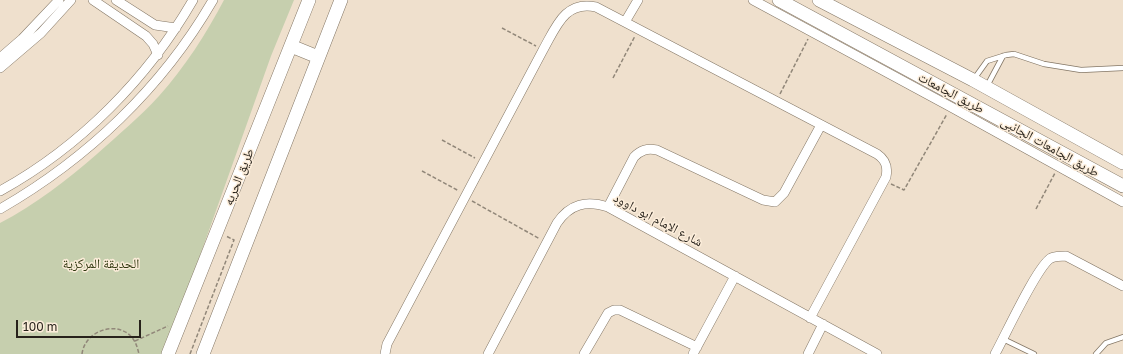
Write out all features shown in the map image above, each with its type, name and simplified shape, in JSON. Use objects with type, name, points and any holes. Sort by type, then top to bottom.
[{"type":"main road","name":"طريق الحريه","points":[[168,354],[310,0]]},
{"type":"main road","points":[[203,354],[341,0]]},
{"type":"main road","name":"طريق الجامعات","points":[[779,0],[956,103],[1123,186]]},
{"type":"main road","name":"طريق الجامعات","points":[[819,0],[973,80],[1123,163]]},
{"type":"main road","points":[[291,46],[318,57]]},
{"type":"main road","points":[[956,103],[973,80]]},
{"type":"street","points":[[0,68],[6,57],[58,0]]},
{"type":"street","points":[[6,57],[41,33],[71,0]]},
{"type":"street","points":[[93,0],[146,36],[153,44],[158,55]]},
{"type":"street","points":[[116,0],[155,25],[176,28]]},
{"type":"street","points":[[0,191],[52,158],[92,125],[128,89],[158,55],[193,0]]},
{"type":"street","points":[[0,210],[33,190],[65,167],[124,114],[176,55],[199,23],[213,0]]},
{"type":"street","points":[[625,22],[638,0]]},
{"type":"street","name":"طريق الجامعات الجانبى","points":[[753,0],[812,32],[956,103],[1059,166],[1123,202]]},
{"type":"street","points":[[385,354],[386,344],[543,50],[565,14],[571,8],[579,5],[596,7],[881,157],[887,166],[884,181],[810,318]]},
{"type":"street","points":[[608,207],[634,157],[644,150],[651,149],[657,150],[763,200],[775,202],[784,193],[821,125]]},
{"type":"street","name":"شارع الإمام ابو داوود","points":[[488,354],[564,214],[574,207],[585,203],[597,203],[608,207],[877,354]]},
{"type":"street","points":[[995,354],[1038,274],[1050,259],[1056,256],[1066,256],[1123,286]]},
{"type":"street","points":[[584,354],[608,313],[614,310],[626,311],[695,350],[735,276]]},
{"type":"street","points":[[808,354],[823,324]]},
{"type":"lane","points":[[973,80],[983,64],[992,58],[1014,54],[1044,64],[1081,70],[1123,68]]},
{"type":"lane","points":[[986,88],[1003,56]]},
{"type":"lane","points":[[1096,354],[1106,343],[1123,337]]},
{"type":"lane","points":[[1003,339],[1034,354]]},
{"type":"path","points":[[502,28],[543,50]]},
{"type":"path","points":[[613,78],[639,29]]},
{"type":"path","points":[[776,101],[812,32]]},
{"type":"path","points":[[884,181],[904,190],[956,103]]},
{"type":"path","points":[[442,140],[484,163]]},
{"type":"path","points":[[1036,209],[1059,166]]},
{"type":"path","points":[[422,171],[547,243]]},
{"type":"path","points":[[190,354],[234,240],[216,233]]},
{"type":"path","points":[[135,341],[181,320]]},
{"type":"path","points":[[82,354],[83,346],[93,334],[107,328],[123,331],[135,341],[139,354]]},
{"type":"green space","name":"الحديقة المركزية","points":[[224,0],[294,0],[271,56],[165,354],[0,354],[0,223],[26,208],[62,183],[129,126],[169,85],[202,38]]}]
